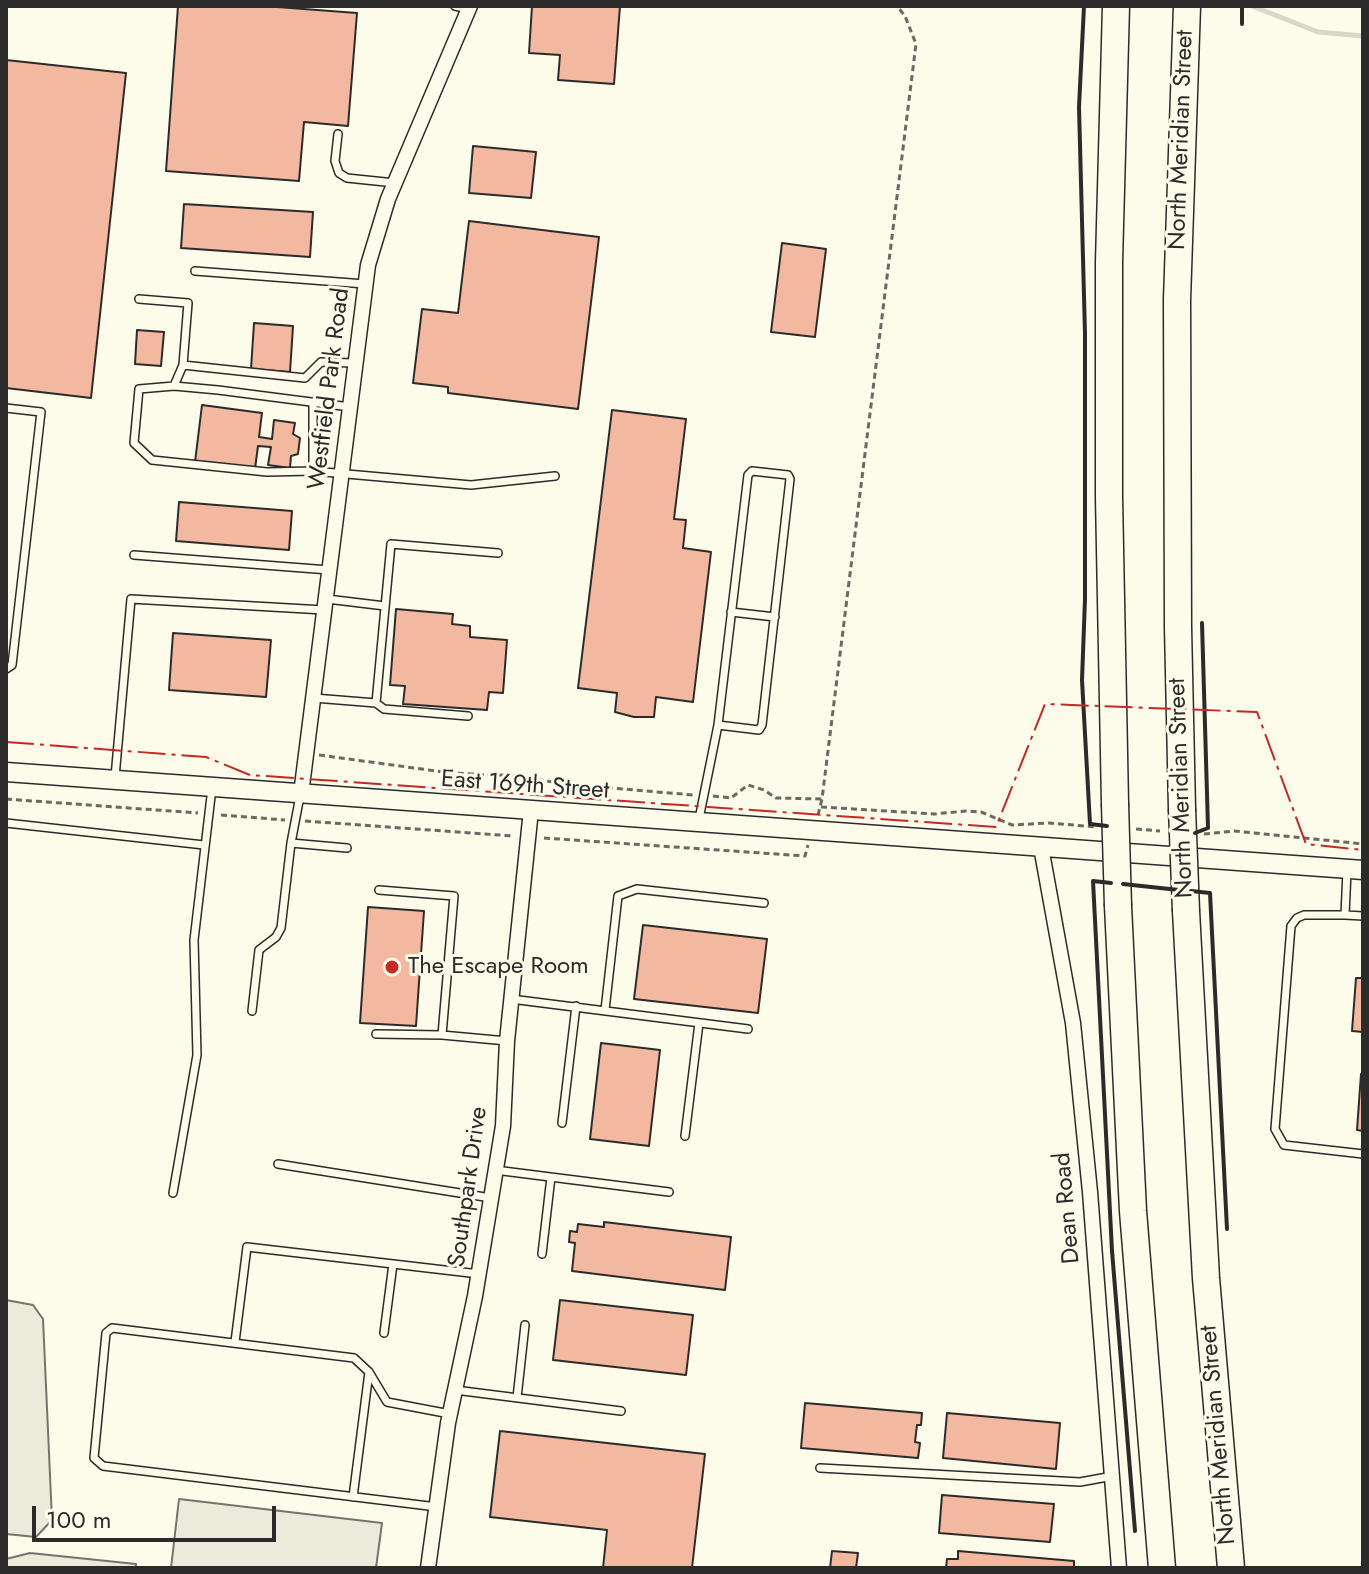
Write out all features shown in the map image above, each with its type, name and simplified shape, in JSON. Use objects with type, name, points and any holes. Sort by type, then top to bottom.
[{"type":"highway","points":[[1116,6],[1109,262],[1109,497],[1115,820],[1133,1211],[1162,1568]]},
{"type":"highway","name":"North Meridian Street","points":[[1187,6],[1180,150],[1177,330],[1182,809],[1206,1278],[1231,1568]]},
{"type":"street","name":"Westfield Park Road","points":[[301,794],[365,284],[377,233],[395,183],[465,7]]},
{"type":"street","name":"East 169th Street","points":[[6,772],[1355,870]]},
{"type":"street","name":"Southpark Drive","points":[[428,1568],[450,1414],[479,1274],[503,1126],[507,1041],[531,810]]},
{"type":"street","name":"Dean Road","points":[[1041,847],[1074,1036],[1119,1568]]},
{"type":"lane","points":[[338,134],[335,161],[339,173],[347,178],[395,183]]},
{"type":"lane","points":[[195,271],[365,284]]},
{"type":"lane","points":[[139,299],[188,303],[183,365],[174,386]]},
{"type":"lane","points":[[183,365],[305,378],[321,362],[354,363]]},
{"type":"lane","points":[[350,407],[174,386],[139,389],[134,443],[152,460],[267,472],[313,471],[471,485],[555,476]]},
{"type":"lane","points":[[313,402],[313,471]]},
{"type":"lane","points":[[6,408],[41,412],[12,665],[6,669]]},
{"type":"lane","points":[[699,822],[718,725],[748,475],[752,471],[788,475],[790,479],[762,725],[759,730],[718,725]]},
{"type":"lane","points":[[376,703],[391,544],[498,553]]},
{"type":"lane","points":[[134,555],[329,570]]},
{"type":"lane","points":[[115,780],[131,599],[385,606]]},
{"type":"lane","points":[[731,612],[775,617]]},
{"type":"lane","points":[[314,698],[376,703],[384,709],[468,716]]},
{"type":"lane","points":[[173,1193],[197,1055],[194,940],[212,788]]},
{"type":"lane","points":[[252,1011],[259,950],[276,937],[281,928],[294,821],[301,794]]},
{"type":"lane","points":[[6,823],[204,845]]},
{"type":"lane","points":[[291,843],[347,848]]},
{"type":"lane","points":[[1345,915],[1355,870]]},
{"type":"lane","points":[[605,1010],[618,896],[637,889],[764,903]]},
{"type":"lane","points":[[379,890],[454,896],[442,1035]]},
{"type":"lane","points":[[1363,916],[1304,915],[1291,926],[1275,1129],[1284,1145],[1363,1154]]},
{"type":"lane","points":[[511,999],[748,1029]]},
{"type":"lane","points":[[562,1123],[576,1006]]},
{"type":"lane","points":[[685,1136],[699,1023]]},
{"type":"lane","points":[[376,1034],[442,1035],[507,1041]]},
{"type":"lane","points":[[278,1164],[491,1198]]},
{"type":"lane","points":[[495,1170],[669,1192]]},
{"type":"lane","points":[[542,1254],[551,1177]]},
{"type":"lane","points":[[235,1342],[247,1247],[479,1274]]},
{"type":"lane","points":[[384,1333],[393,1264]]},
{"type":"lane","points":[[517,1398],[525,1325]]},
{"type":"lane","points":[[437,1507],[103,1466],[94,1458],[106,1333],[112,1328],[354,1358],[369,1372],[387,1402],[450,1414]]},
{"type":"lane","points":[[353,1497],[369,1372]]},
{"type":"lane","points":[[455,1390],[621,1411]]},
{"type":"lane","points":[[820,1468],[1080,1482],[1113,1476]]},
{"type":"path","points":[[811,830],[821,807],[916,44],[905,16],[897,6]]},
{"type":"path","points":[[306,754],[451,773],[518,776],[564,784]]},
{"type":"path","points":[[6,799],[805,856]]},
{"type":"path","points":[[821,807],[934,814],[981,812],[1012,825],[1115,820],[1166,831]]},
{"type":"path","points":[[1195,833],[1210,835],[1234,831],[1363,844]]},
{"type":"shaded area","points":[[6,1300],[33,1305],[43,1319],[52,1520],[36,1537],[6,1534]]},
{"type":"shaded area","points":[[179,1499],[382,1523],[376,1568],[171,1568]]},
{"type":"shaded area","points":[[30,1553],[136,1564],[136,1568],[6,1568],[6,1559]]},
{"type":"building","points":[[178,6],[264,6],[357,13],[348,126],[304,122],[299,181],[166,171]]},
{"type":"building","points":[[532,6],[620,6],[614,84],[558,80],[560,55],[529,53]]},
{"type":"building","points":[[6,60],[126,73],[91,398],[6,388]]},
{"type":"building","points":[[473,146],[536,152],[531,198],[469,193]]},
{"type":"building","points":[[184,204],[313,212],[310,257],[181,248]]},
{"type":"building","points":[[469,221],[599,237],[578,409],[448,393],[448,387],[413,383],[422,309],[458,313]]},
{"type":"building","points":[[782,243],[826,249],[815,337],[771,332]]},
{"type":"building","points":[[254,323],[293,326],[290,372],[251,369]]},
{"type":"building","points":[[137,330],[164,332],[161,366],[135,364]]},
{"type":"building","points":[[202,405],[262,413],[259,437],[272,439],[274,420],[295,423],[293,434],[300,438],[298,454],[291,456],[290,468],[268,465],[271,447],[258,446],[255,469],[195,462]]},
{"type":"building","points":[[612,410],[686,419],[674,519],[686,520],[683,548],[711,552],[693,702],[656,697],[654,717],[634,717],[615,712],[617,693],[578,688]]},
{"type":"building","points":[[179,502],[292,511],[289,550],[176,541]]},
{"type":"building","points":[[396,609],[453,614],[452,624],[470,626],[470,637],[507,640],[503,693],[489,692],[487,710],[403,704],[405,686],[390,685]]},
{"type":"building","points":[[173,633],[271,640],[266,697],[169,690]]},
{"type":"building","name":"The Escape Room","points":[[368,907],[424,911],[416,1026],[360,1023]]},
{"type":"building","points":[[643,925],[767,939],[758,1013],[634,999]]},
{"type":"building","points":[[1356,978],[1363,978],[1363,1032],[1352,1031]]},
{"type":"building","points":[[601,1043],[660,1050],[649,1146],[590,1139]]},
{"type":"building","points":[[1363,1074],[1363,1131],[1357,1130]]},
{"type":"building","points":[[604,1222],[731,1237],[725,1290],[572,1271],[575,1243],[569,1242],[570,1231],[577,1232],[578,1224],[604,1227]]},
{"type":"building","points":[[560,1300],[693,1315],[686,1375],[553,1360]]},
{"type":"building","points":[[805,1403],[922,1413],[915,1442],[920,1443],[918,1458],[801,1448]]},
{"type":"building","points":[[947,1413],[1060,1423],[1056,1469],[943,1458]]},
{"type":"building","points":[[500,1431],[705,1454],[692,1568],[603,1568],[607,1530],[490,1517]]},
{"type":"building","points":[[942,1495],[1054,1504],[1050,1542],[939,1533]]},
{"type":"building","points":[[832,1551],[858,1553],[856,1568],[830,1568]]},
{"type":"building","points":[[958,1551],[1074,1561],[1074,1568],[946,1568],[947,1559],[958,1559]]},
{"type":"waterway","points":[[1252,6],[1318,32],[1363,36]]},
{"type":"wall","points":[[1084,6],[1079,107],[1085,334],[1082,680],[1090,824],[1107,826]]},
{"type":"wall","points":[[1242,6],[1242,24]]},
{"type":"wall","points":[[1195,833],[1208,828],[1202,623]]},
{"type":"wall","points":[[1111,883],[1093,881],[1112,1251],[1135,1531]]},
{"type":"wall","points":[[1123,884],[1179,890]]},
{"type":"wall","points":[[1191,891],[1210,893],[1227,1229]]},
{"type":"power","points":[[6,742],[206,757],[250,775],[996,827],[1045,704],[1257,712],[1306,844],[1363,850]]},
{"type":"place","name":"The Escape Room","points":[[392,967]]}]
